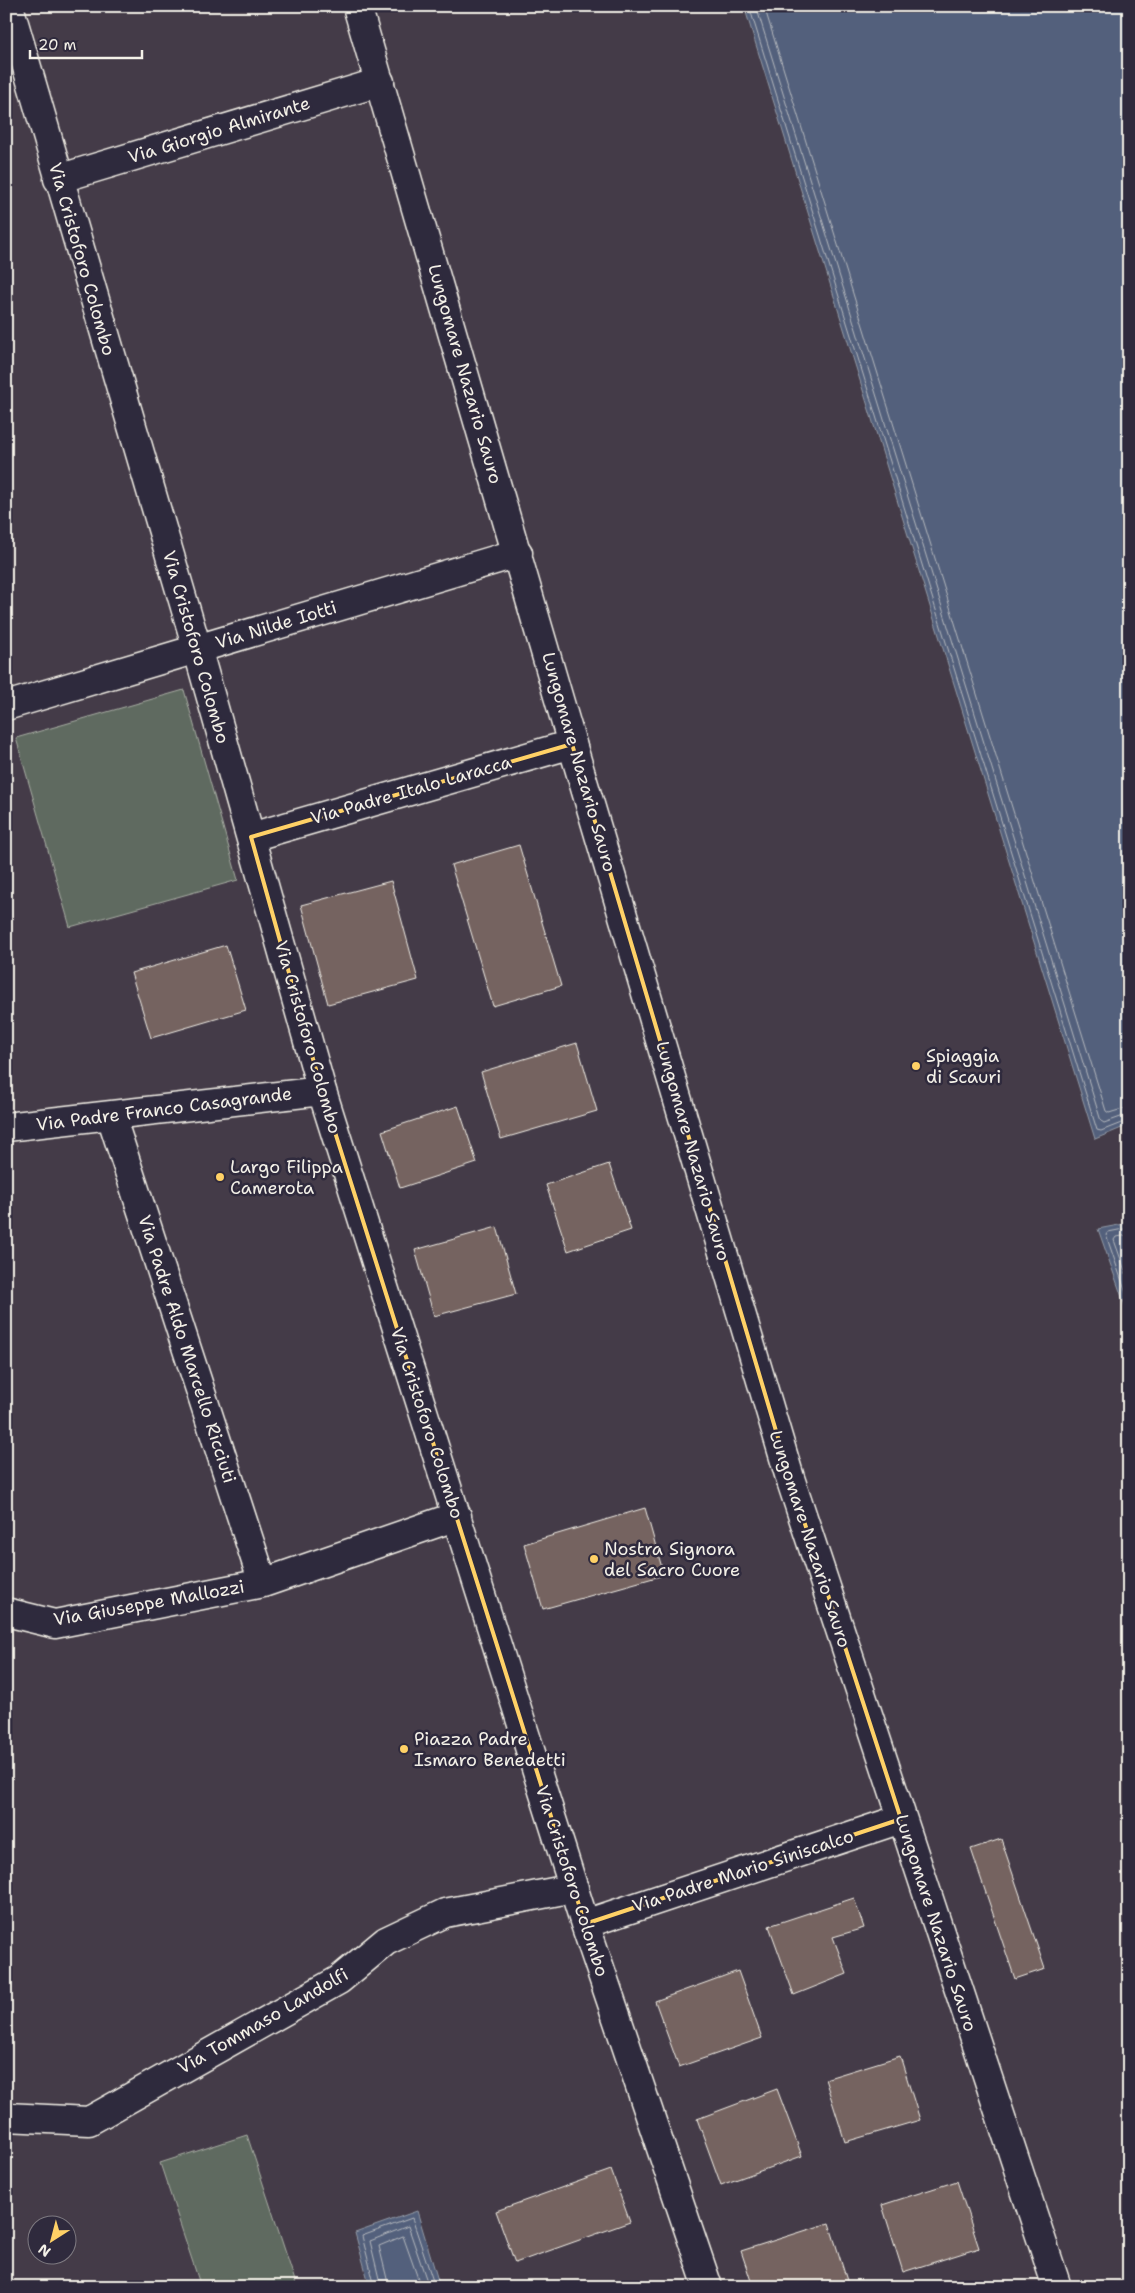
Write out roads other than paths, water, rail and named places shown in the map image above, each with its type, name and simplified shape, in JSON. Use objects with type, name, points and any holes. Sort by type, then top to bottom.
[{"type":"street","name":"Via Cristoforo Colombo","points":[[9,6],[197,648],[322,1091],[585,1924],[708,2287]]},
{"type":"street","name":"Lungomare Nazario Sauro","points":[[357,6],[518,553],[572,744],[790,1478],[1057,2287]]},
{"type":"street","name":"Via Giorgio Almirante","points":[[58,178],[380,82]]},
{"type":"street","name":"Via Nilde Iotti","points":[[6,706],[518,553]]},
{"type":"street","name":"Via Padre Italo Laracca","points":[[251,837],[572,744]]},
{"type":"street","name":"Via Padre Franco Casagrande","points":[[6,1127],[322,1091]]},
{"type":"street","name":"Via Padre Aldo Marcello Ricciuti","points":[[111,1116],[263,1583]]},
{"type":"street","name":"Via Giuseppe Mallozzi","points":[[6,1612],[55,1624],[263,1583],[457,1516]]},
{"type":"street","name":"Via Padre Mario Siniscalco","points":[[585,1924],[901,1819]]},
{"type":"street","name":"Via Tommaso Landolfi","points":[[6,2117],[89,2121],[340,1980],[386,1941],[445,1913],[574,1888]]},
{"type":"water","points":[[744,6],[1129,6],[1129,1125],[1095,1139]]},
{"type":"water","points":[[1129,1223],[1129,1317],[1098,1229]]},
{"type":"water","points":[[417,2211],[440,2287],[370,2287],[355,2233]]},
{"type":"place","name":"Spiaggia di Scauri","points":[[916,1066]]},
{"type":"place","name":"Largo Filippa Camerota","points":[[220,1177]]},
{"type":"place","name":"Nostra Signora del Sacro Cuore","points":[[594,1559]]},
{"type":"place","name":"Piazza Padre Ismaro Benedetti","points":[[404,1749]]}]
